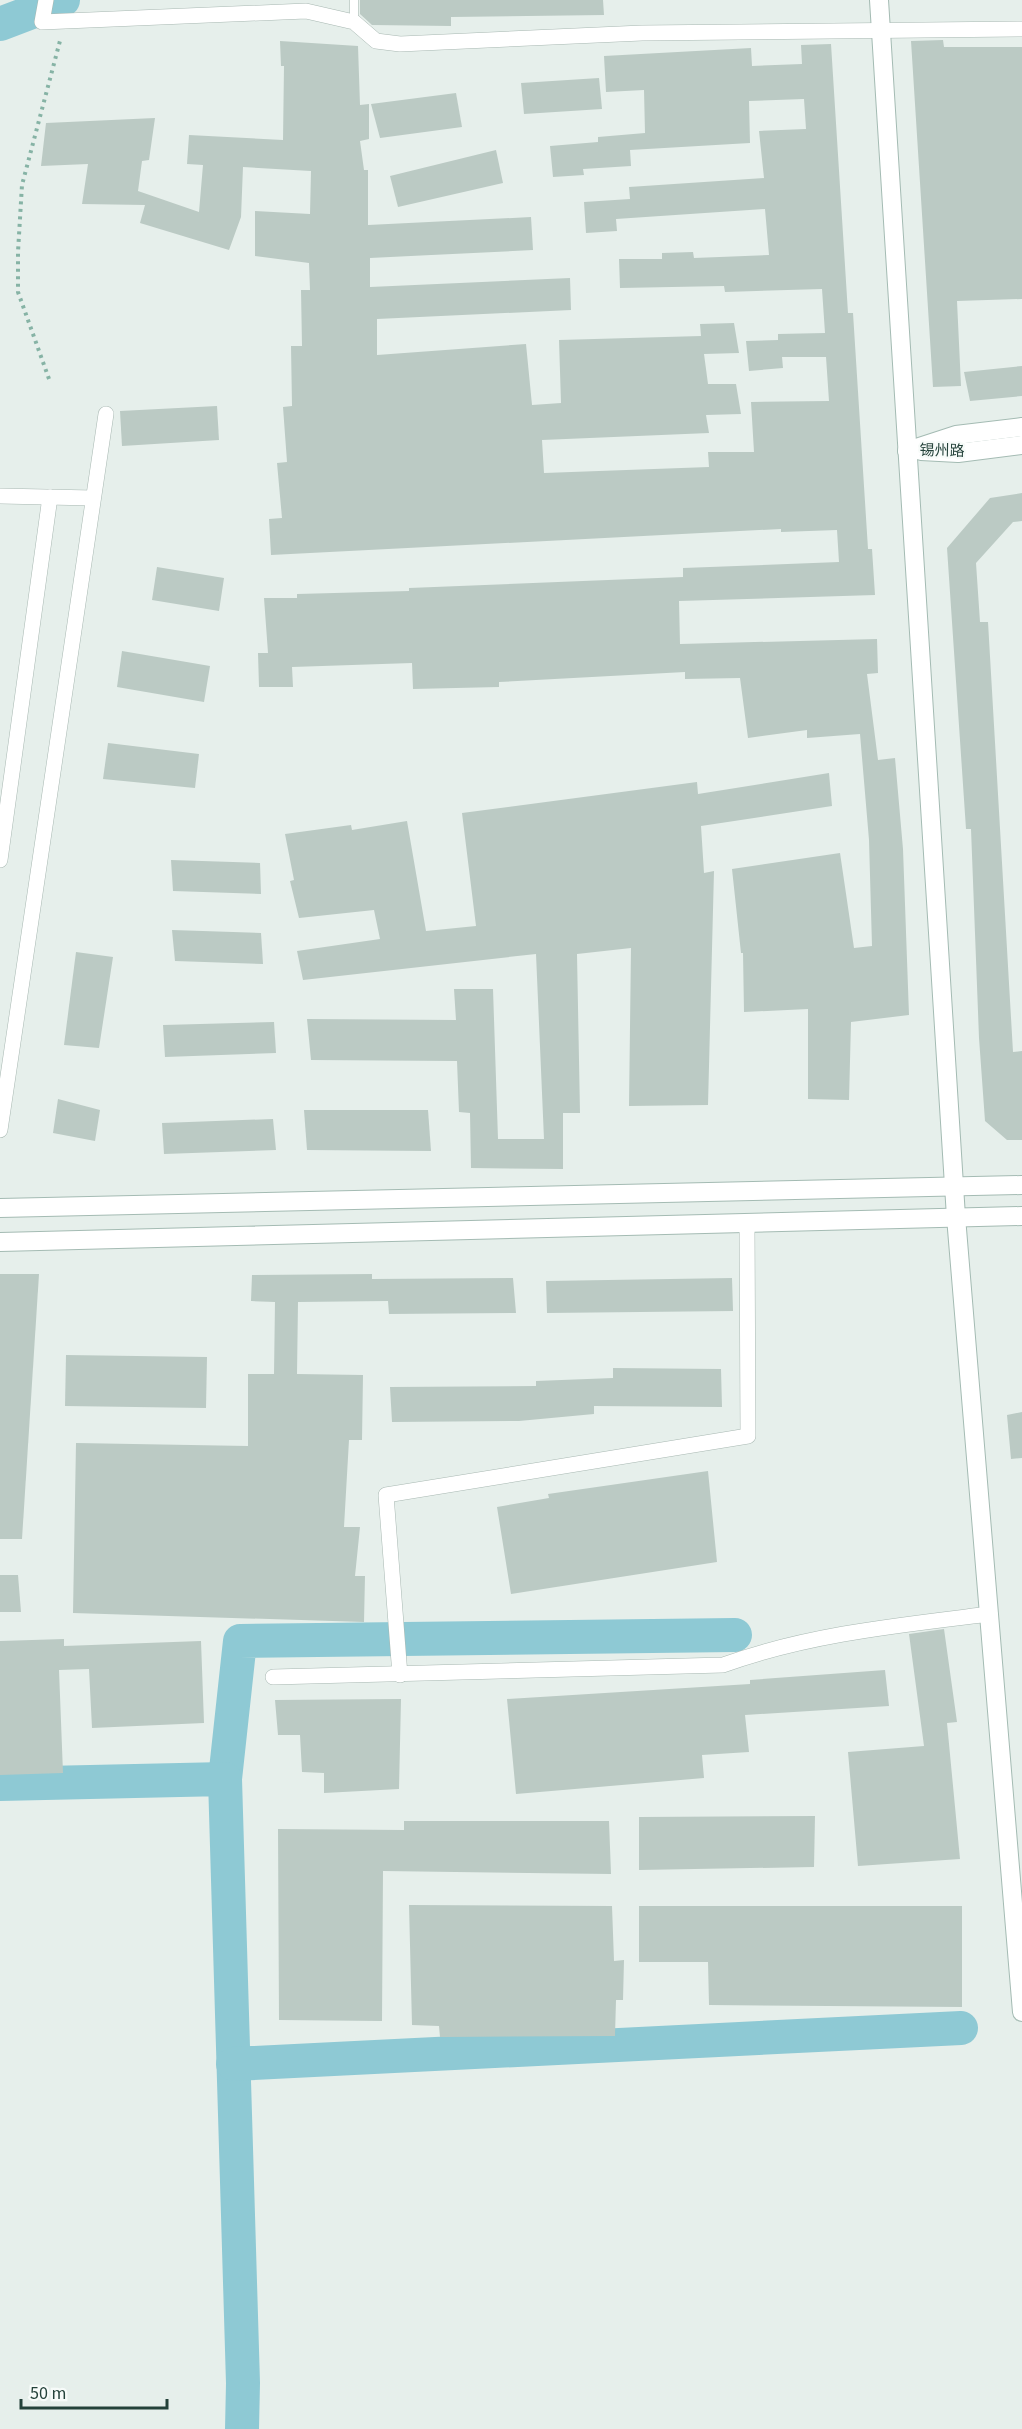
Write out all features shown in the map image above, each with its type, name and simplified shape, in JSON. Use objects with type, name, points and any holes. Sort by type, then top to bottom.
[{"type":"street","points":[[46,0],[42,22],[306,11],[354,21],[375,40],[400,44],[642,33],[1022,29]]},
{"type":"street","points":[[879,0],[956,1186],[956,1216],[1022,2012]]},
{"type":"street","points":[[0,1130],[106,414]]},
{"type":"street","name":"锡州路","points":[[907,450],[956,435],[1022,427]]},
{"type":"street","name":"锡州路","points":[[907,450],[958,453],[1022,445]]},
{"type":"street","points":[[0,496],[93,498]]},
{"type":"street","points":[[0,860],[50,497]]},
{"type":"street","points":[[0,1208],[1022,1185]]},
{"type":"street","points":[[0,1242],[1022,1216]]},
{"type":"street","points":[[400,1675],[398,1625],[386,1495],[748,1436],[747,1222]]},
{"type":"street","points":[[273,1677],[723,1665],[777,1647],[885,1627],[990,1614]]},
{"type":"lane","points":[[354,0],[354,21]]},
{"type":"path","points":[[49,379],[18,292],[18,252],[22,184],[65,21]]},
{"type":"building","points":[[360,0],[603,0],[604,15],[451,17],[451,26],[372,25],[360,14]]},
{"type":"building","points":[[943,40],[944,47],[1022,47],[1022,299],[957,301],[961,386],[933,387],[911,41]]},
{"type":"building","points":[[280,41],[358,46],[360,105],[369,104],[369,139],[360,141],[364,170],[368,170],[368,225],[531,217],[533,250],[370,258],[370,287],[570,278],[571,310],[377,319],[377,355],[526,344],[532,405],[561,403],[559,340],[701,336],[700,324],[734,323],[739,353],[704,354],[708,384],[736,384],[741,414],[706,415],[709,433],[542,440],[544,473],[709,467],[708,452],[754,452],[751,402],[829,401],[826,357],[782,357],[783,368],[749,371],[746,341],[778,340],[778,334],[825,333],[822,289],[725,292],[724,286],[620,288],[619,259],[662,259],[662,253],[693,252],[694,258],[769,255],[765,209],[616,219],[617,231],[586,233],[584,202],[630,199],[629,187],[764,178],[759,131],[806,129],[804,99],[749,101],[750,143],[630,150],[631,166],[583,169],[584,175],[553,177],[550,146],[598,142],[598,137],[645,133],[644,90],[606,92],[604,56],[751,48],[752,66],[802,64],[801,45],[831,44],[848,313],[853,313],[868,549],[872,549],[875,595],[679,601],[680,644],[877,639],[878,673],[867,674],[878,760],[895,758],[903,849],[909,1015],[851,1022],[849,1100],[808,1099],[808,1009],[744,1012],[743,953],[741,953],[732,869],[840,853],[854,948],[872,946],[869,840],[860,734],[807,738],[807,730],[748,738],[740,678],[685,679],[685,672],[499,682],[499,687],[413,689],[412,663],[292,667],[293,687],[259,687],[258,653],[268,653],[264,598],[297,598],[297,594],[409,591],[409,588],[683,577],[683,568],[839,562],[837,530],[781,532],[781,529],[271,555],[269,519],[282,518],[277,463],[287,462],[283,407],[292,406],[291,346],[302,346],[301,290],[310,290],[309,263],[255,256],[255,211],[310,214],[311,171],[243,167],[241,217],[229,250],[140,223],[145,205],[82,204],[88,164],[41,166],[46,123],[155,118],[149,160],[142,161],[138,191],[199,212],[203,165],[187,164],[189,135],[283,140],[284,66],[281,66]]},
{"type":"building","points":[[599,78],[602,109],[524,114],[521,83]]},
{"type":"building","points":[[456,93],[462,127],[380,138],[371,104]]},
{"type":"building","points":[[496,150],[503,183],[398,207],[390,176]]},
{"type":"building","points":[[1022,366],[1022,396],[970,401],[964,372]]},
{"type":"building","points":[[217,406],[219,440],[122,446],[120,411]]},
{"type":"building","points":[[1022,493],[1022,521],[1013,522],[976,563],[980,622],[988,622],[1013,1052],[1022,1051],[1022,1140],[1007,1140],[985,1121],[979,1038],[971,829],[966,829],[947,548],[990,498]]},
{"type":"building","points":[[157,567],[224,578],[219,611],[152,600]]},
{"type":"building","points":[[122,651],[210,666],[204,702],[117,687]]},
{"type":"building","points":[[108,743],[199,754],[195,788],[103,779]]},
{"type":"building","points":[[829,773],[832,806],[701,826],[704,873],[714,871],[708,1105],[629,1106],[631,948],[577,954],[580,1113],[563,1113],[563,1169],[471,1168],[470,1113],[459,1112],[457,1061],[311,1060],[307,1019],[456,1020],[454,989],[493,989],[498,1139],[544,1139],[536,954],[303,980],[297,951],[380,939],[374,910],[299,918],[290,881],[294,880],[285,834],[351,825],[352,830],[407,821],[426,931],[476,926],[462,813],[697,782],[698,794]]},
{"type":"building","points":[[171,860],[260,863],[261,894],[173,891]]},
{"type":"building","points":[[172,930],[261,933],[263,964],[175,961]]},
{"type":"building","points":[[76,952],[113,957],[99,1048],[64,1045]]},
{"type":"building","points":[[274,1022],[276,1053],[165,1057],[163,1025]]},
{"type":"building","points":[[58,1099],[100,1110],[95,1141],[53,1133]]},
{"type":"building","points":[[304,1110],[428,1110],[431,1151],[307,1150]]},
{"type":"building","points":[[273,1119],[276,1150],[164,1154],[162,1123]]},
{"type":"building","points":[[0,1274],[39,1274],[22,1539],[0,1539]]},
{"type":"building","points":[[372,1274],[372,1279],[513,1278],[516,1313],[389,1314],[388,1301],[298,1302],[297,1374],[363,1375],[362,1440],[349,1440],[344,1527],[360,1527],[355,1576],[365,1576],[364,1622],[73,1613],[76,1443],[248,1446],[248,1374],[274,1374],[275,1302],[251,1301],[252,1275]]},
{"type":"building","points":[[732,1278],[733,1311],[547,1313],[546,1281]]},
{"type":"building","points":[[66,1355],[207,1357],[206,1408],[65,1406]]},
{"type":"building","points":[[613,1368],[721,1369],[722,1407],[594,1406],[594,1414],[519,1421],[392,1422],[390,1387],[536,1386],[536,1381],[613,1378]]},
{"type":"building","points":[[1022,1412],[1022,1458],[1011,1459],[1007,1415]]},
{"type":"building","points":[[708,1471],[717,1562],[511,1594],[497,1507],[549,1498],[548,1494]]},
{"type":"building","points":[[0,1575],[18,1575],[21,1612],[0,1612]]},
{"type":"building","points":[[944,1629],[957,1722],[947,1723],[960,1859],[858,1866],[848,1752],[924,1746],[909,1634]]},
{"type":"building","points":[[64,1639],[64,1646],[201,1641],[204,1723],[92,1728],[89,1669],[59,1670],[63,1773],[0,1775],[0,1641]]},
{"type":"building","points":[[885,1670],[889,1706],[745,1715],[749,1752],[702,1755],[704,1778],[516,1794],[507,1699],[750,1684],[750,1680]]},
{"type":"building","points":[[401,1699],[399,1789],[324,1793],[324,1773],[302,1772],[300,1735],[278,1735],[275,1700]]},
{"type":"building","points":[[815,1816],[814,1867],[639,1870],[639,1817]]},
{"type":"building","points":[[404,1821],[609,1821],[611,1874],[383,1871],[382,2021],[279,2020],[278,1829],[404,1830]]},
{"type":"building","points":[[409,1905],[612,1906],[614,1961],[624,1960],[623,2000],[616,2000],[615,2036],[440,2037],[439,2026],[412,2025]]},
{"type":"building","points":[[639,1906],[962,1906],[962,2007],[709,2005],[708,1962],[639,1962]]},
{"type":"waterway","points":[[0,24],[63,0]]},
{"type":"waterway","points":[[225,1779],[240,1641],[735,1635]]},
{"type":"waterway","points":[[0,1784],[225,1779],[243,2383],[242,2429]]},
{"type":"waterway","points":[[233,2064],[961,2028]]}]
